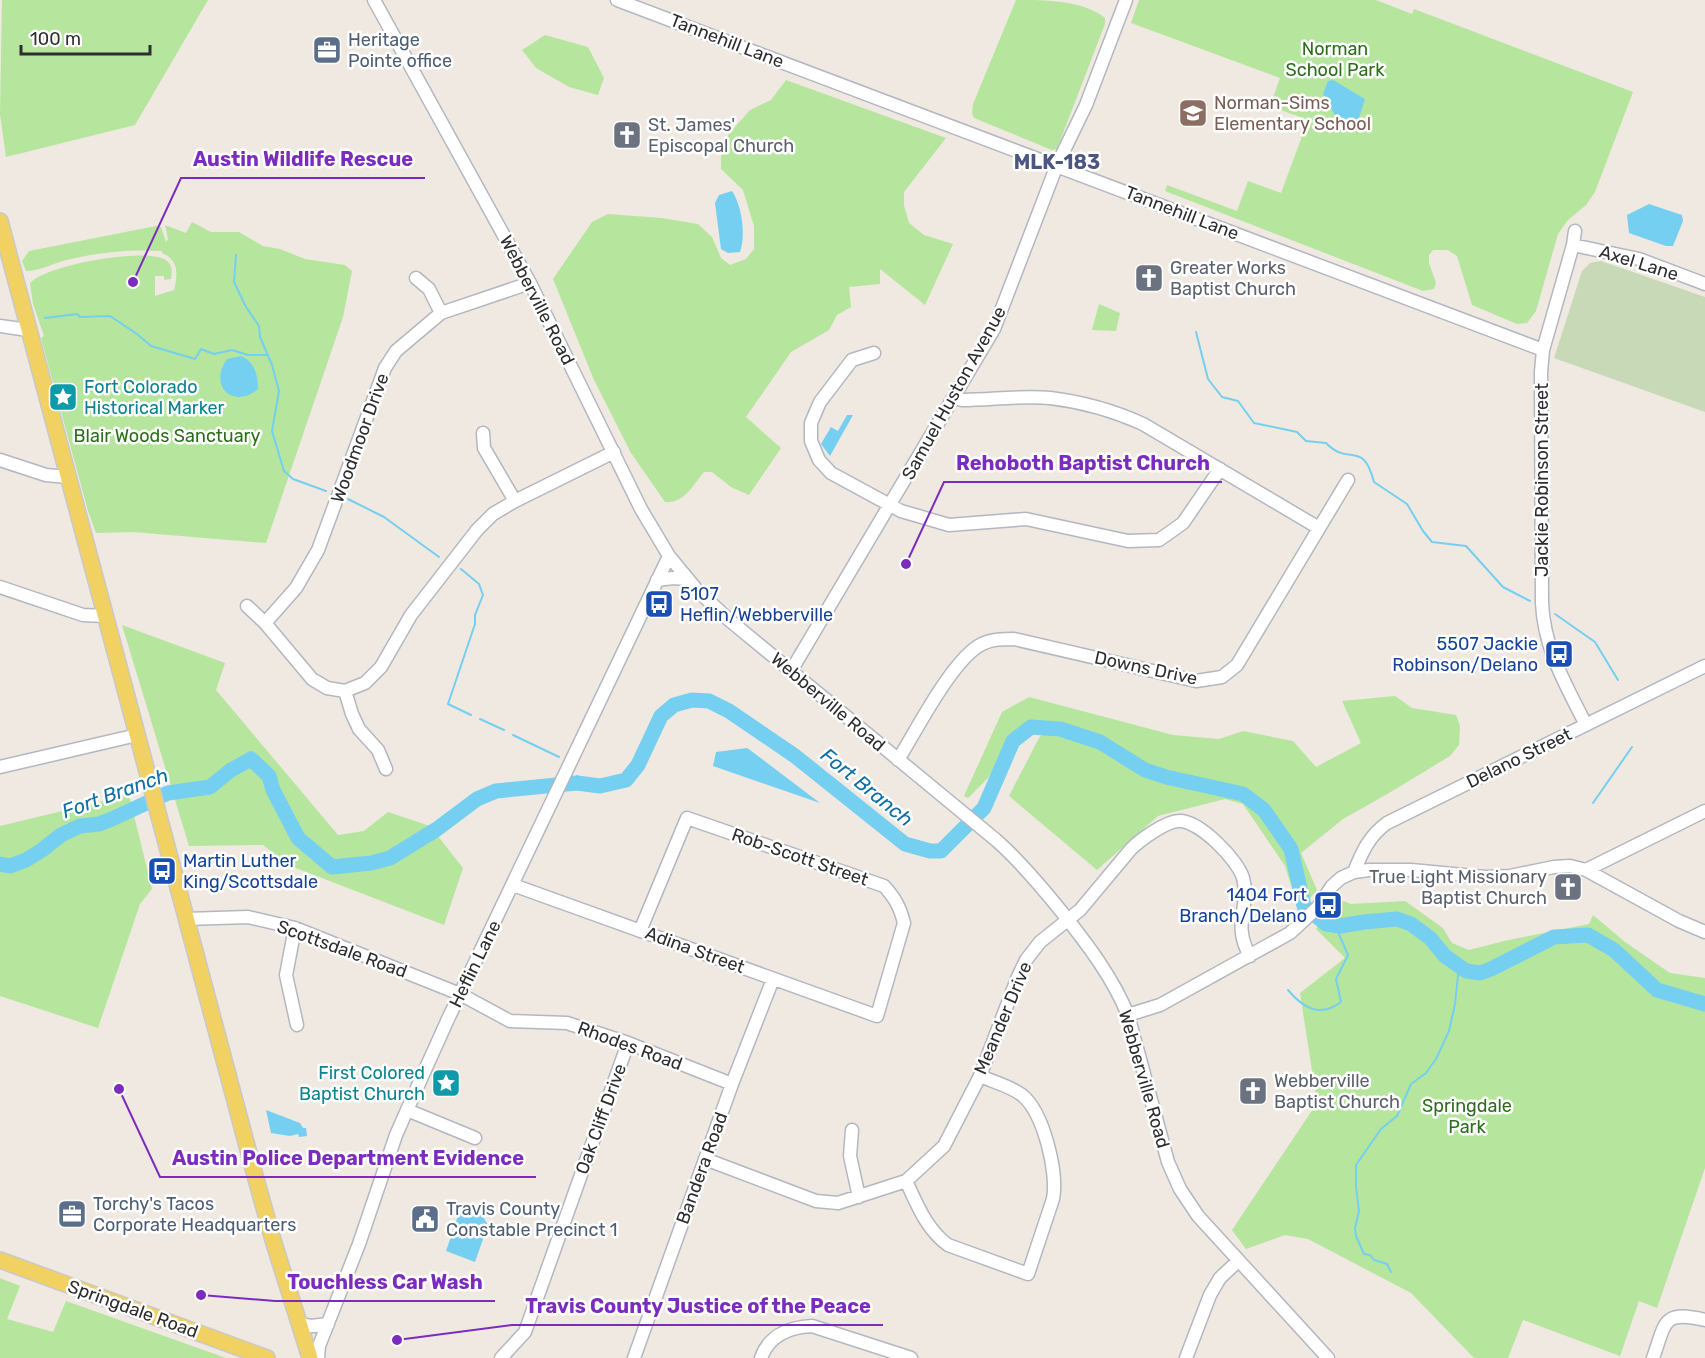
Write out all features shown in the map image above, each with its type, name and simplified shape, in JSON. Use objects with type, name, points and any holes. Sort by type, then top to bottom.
[{"type":"main road","points":[[0,221],[27,330],[168,855],[273,1240],[310,1358]]},
{"type":"main road","name":"Springdale Road","points":[[0,1260],[267,1358]]},
{"type":"street","name":"Webberville Road","points":[[375,0],[530,283],[641,509],[669,556],[687,579],[719,611],[1016,858],[1068,921],[1102,966],[1120,995],[1128,1015],[1163,1146],[1174,1176],[1198,1216],[1328,1358]]},
{"type":"street","name":"Tannehill Lane","points":[[617,0],[1544,350]]},
{"type":"street","name":"Samuel Huston Avenue","points":[[791,671],[999,319],[1057,165],[1086,105],[1126,0]]},
{"type":"street","name":"Jackie Robinson Street","points":[[1575,231],[1544,350],[1540,392],[1543,618],[1552,657],[1586,725]]},
{"type":"street","name":"Axel Lane","points":[[1573,245],[1639,260],[1705,284]]},
{"type":"street","points":[[416,278],[429,289],[441,313]]},
{"type":"street","name":"Woodmoor Drive","points":[[265,623],[296,588],[318,550],[391,357],[441,313],[530,283]]},
{"type":"street","points":[[0,326],[27,330]]},
{"type":"street","points":[[874,353],[852,360],[820,402],[811,423],[811,441],[819,460],[831,473],[890,506],[949,525],[1026,519],[1128,541],[1159,540],[1183,524],[1220,469]]},
{"type":"street","points":[[954,398],[962,400],[1048,398],[1099,406],[1143,424],[1320,528]]},
{"type":"street","points":[[483,433],[484,448],[515,501]]},
{"type":"street","points":[[247,606],[265,623],[312,679],[327,688],[345,691],[365,682],[381,668],[411,615],[477,530],[493,514],[614,452]]},
{"type":"street","points":[[0,460],[46,475],[67,477]]},
{"type":"street","name":"Downs Drive","points":[[898,760],[955,668],[980,644],[990,641],[1014,639],[1196,681],[1222,677],[1237,665],[1348,480]]},
{"type":"street","name":"Heflin Lane","points":[[318,1358],[319,1346],[359,1244],[396,1135],[460,994],[669,556]]},
{"type":"street","points":[[657,580],[687,579]]},
{"type":"street","points":[[0,587],[83,615],[105,616]]},
{"type":"street","name":"Delano Street","points":[[1354,872],[1364,847],[1371,837],[1387,823],[1705,666]]},
{"type":"street","points":[[345,691],[359,729],[378,750],[386,769]]},
{"type":"street","points":[[0,767],[137,735]]},
{"type":"street","points":[[1586,870],[1705,811]]},
{"type":"street","name":"Rob-Scott Street","points":[[640,931],[687,818],[871,881],[884,886],[895,898],[904,923],[877,1016]]},
{"type":"street","name":"Meander Drive","points":[[705,1160],[816,1201],[838,1203],[906,1181],[944,1146],[980,1076],[1021,969],[1040,942],[1068,921],[1091,898],[1138,842],[1173,822],[1184,821],[1208,835],[1240,871],[1244,888],[1241,933],[1243,944],[1250,956]]},
{"type":"street","points":[[1128,1015],[1160,1005],[1250,956],[1298,927],[1318,907],[1326,893],[1337,881],[1354,872],[1371,869],[1411,870],[1485,877],[1510,876],[1562,866],[1586,870],[1679,921],[1705,932]]},
{"type":"street","name":"Adina Street","points":[[513,885],[877,1016]]},
{"type":"street","name":"Scottsdale Road","points":[[186,919],[248,917],[295,928],[460,994]]},
{"type":"street","points":[[295,928],[286,975],[297,1025]]},
{"type":"street","name":"Bandera Road","points":[[634,1358],[732,1084],[773,979]]},
{"type":"street","name":"Rhodes Road","points":[[460,994],[510,1021],[567,1023],[628,1043],[732,1084]]},
{"type":"street","name":"Oak Cliff Drive","points":[[501,1358],[525,1332],[628,1043]]},
{"type":"street","points":[[906,1181],[927,1224],[937,1237],[948,1245],[1028,1274],[1053,1199],[1054,1170],[1038,1116],[1030,1102],[1017,1091],[980,1076]]},
{"type":"street","points":[[407,1110],[475,1138]]},
{"type":"street","points":[[852,1130],[850,1156],[860,1197]]},
{"type":"street","points":[[1186,1358],[1210,1295],[1220,1278],[1238,1261]]},
{"type":"street","points":[[1653,1358],[1665,1324],[1673,1317],[1683,1315],[1705,1320]]},
{"type":"street","points":[[300,1324],[311,1326],[328,1324]]},
{"type":"street","points":[[761,1358],[773,1340],[783,1331],[812,1326],[904,1357]]},
{"type":"green space","points":[[2,0],[208,0],[135,125],[6,157],[0,114]]},
{"type":"green space","points":[[1016,0],[1075,4],[1105,18],[1105,24],[1057,149],[1052,150],[974,118],[972,113],[973,104]]},
{"type":"green space","name":"Norman School Park","points":[[1139,0],[1376,0],[1412,14],[1414,9],[1633,92],[1595,192],[1586,205],[1567,221],[1558,234],[1536,311],[1527,323],[1517,324],[1472,305],[1457,256],[1448,250],[1433,250],[1429,255],[1429,263],[1436,283],[1434,289],[1423,291],[1165,191],[1167,185],[1237,211],[1248,181],[1281,193],[1308,120],[1270,106],[1280,78],[1131,23]]},
{"type":"green space","points":[[545,35],[588,47],[604,78],[598,95],[569,87],[536,68],[522,50]]},
{"type":"green space","points":[[786,80],[946,138],[904,192],[904,205],[909,223],[924,235],[953,244],[925,305],[880,269],[880,284],[849,287],[851,307],[837,315],[829,330],[791,352],[746,417],[781,448],[749,495],[731,487],[712,472],[704,472],[683,497],[672,502],[665,502],[631,453],[594,380],[553,279],[592,222],[608,214],[662,218],[698,224],[712,237],[721,258],[730,265],[746,259],[754,249],[754,226],[743,190],[721,169],[721,156],[728,135],[750,110],[771,100]]},
{"type":"green space","name":"Blair Woods Sanctuary","points":[[192,222],[211,232],[239,232],[263,246],[280,249],[305,259],[345,265],[352,271],[343,317],[266,543],[133,532],[96,533],[41,338],[44,336],[33,304],[30,283],[40,276],[76,264],[120,257],[157,257],[167,261],[172,272],[171,279],[164,280],[164,276],[155,276],[155,296],[174,290],[176,268],[172,259],[162,251],[102,253],[67,260],[31,271],[26,271],[22,261],[29,251],[156,226],[161,227],[166,242],[168,239],[165,225],[186,233]]},
{"type":"green space","points":[[1601,261],[1705,297],[1705,412],[1554,358],[1582,271],[1590,263]]},
{"type":"green space","points":[[1099,304],[1120,313],[1116,331],[1092,330]]},
{"type":"green space","points":[[122,625],[225,663],[216,690],[338,835],[364,831],[388,812],[430,826],[463,868],[444,925],[288,865],[263,845],[189,846]]},
{"type":"green space","points":[[1395,696],[1412,708],[1456,715],[1460,726],[1459,745],[1450,756],[1343,819],[1301,853],[1317,890],[1299,911],[1285,866],[1243,804],[1225,799],[1158,816],[1097,870],[1009,796],[1039,738],[1049,724],[1030,723],[1012,738],[988,778],[968,798],[964,796],[1002,712],[1029,697],[1173,735],[1219,739],[1243,731],[1293,741],[1316,767],[1361,743],[1342,701]]},
{"type":"green space","points":[[129,795],[152,889],[140,904],[98,1028],[0,996],[0,826]]},
{"type":"green space","name":"Springdale Park","points":[[1338,899],[1351,904],[1405,901],[1443,928],[1452,943],[1469,950],[1589,924],[1593,915],[1625,942],[1670,973],[1705,978],[1705,1168],[1657,1308],[1639,1301],[1620,1356],[1523,1320],[1508,1358],[1474,1358],[1411,1293],[1308,1239],[1285,1235],[1246,1249],[1232,1230],[1317,1103],[1300,993],[1345,958],[1316,929]]},
{"type":"green space","points":[[0,1278],[20,1286],[7,1319],[53,1332],[66,1301],[226,1358],[0,1358]]},
{"type":"water","points":[[1333,80],[1365,99],[1355,130],[1340,124],[1323,94],[1328,81]]},
{"type":"water","points":[[732,191],[741,212],[743,237],[740,252],[728,253],[721,249],[715,203],[719,195]]},
{"type":"water","points":[[1649,204],[1682,215],[1683,221],[1673,246],[1666,246],[1629,233],[1627,215]]},
{"type":"water","points":[[241,356],[250,362],[255,370],[258,389],[249,395],[240,397],[226,392],[220,378],[227,359]]},
{"type":"water","points":[[847,415],[853,415],[830,456],[821,444],[831,427],[838,431]]},
{"type":"water","points":[[747,748],[820,803],[713,766],[716,752]]},
{"type":"water","points":[[266,1110],[300,1123],[303,1128],[306,1128],[307,1136],[271,1133]]},
{"type":"water","points":[[461,1207],[481,1213],[488,1225],[475,1262],[446,1251]]},
{"type":"waterway","points":[[236,255],[234,282],[246,307],[259,326],[260,337],[272,365],[279,391],[272,431],[284,471],[293,479],[326,491]]},
{"type":"waterway","points":[[45,318],[77,314],[80,317],[110,316],[151,346],[195,359],[201,349],[214,354],[232,350],[248,355],[267,355]]},
{"type":"waterway","points":[[1196,332],[1208,379],[1222,397],[1238,401],[1254,423],[1297,432],[1306,441],[1326,443],[1334,450],[1360,457],[1370,469],[1374,482],[1407,504],[1432,542],[1466,546],[1503,587],[1530,601]]},
{"type":"waterway","points":[[348,499],[384,517],[439,557]]},
{"type":"waterway","points":[[461,569],[479,584],[483,595],[448,704],[471,715]]},
{"type":"waterway","points":[[1555,614],[1595,642],[1618,680]]},
{"type":"waterway","name":"Fort Branch","points":[[0,864],[10,866],[26,860],[61,835],[80,826],[99,824],[168,793],[210,787],[231,770],[251,759],[269,776],[273,790],[298,838],[332,867],[371,863],[390,858],[437,829],[477,799],[496,791],[577,783],[600,786],[626,780],[638,765],[661,716],[674,705],[692,700],[709,701],[729,711],[795,756],[905,844],[930,851],[941,851],[984,808],[1013,741],[1031,727],[1060,729],[1100,742],[1145,770],[1166,777],[1243,794],[1264,810],[1291,849],[1304,906],[1326,924],[1340,926],[1397,919],[1411,924],[1430,938],[1445,956],[1466,971],[1480,973],[1554,937],[1588,935],[1614,950],[1657,990],[1705,1004]]},
{"type":"waterway","points":[[480,719],[504,730]]},
{"type":"waterway","points":[[513,735],[559,757]]},
{"type":"waterway","points":[[1593,803],[1632,747]]},
{"type":"waterway","name":"Fort Branch","points":[[577,776],[584,784]]},
{"type":"waterway","points":[[1288,990],[1300,1002],[1312,1009],[1326,1009],[1341,1002],[1336,979],[1348,955],[1335,925]]},
{"type":"waterway","points":[[1391,1272],[1387,1264],[1364,1254],[1356,1236],[1355,1228],[1359,1211],[1356,1165],[1381,1129],[1397,1116],[1411,1084],[1426,1073],[1436,1059],[1449,1031],[1455,1004],[1459,966]]},
{"type":"place","name":"Heritage Pointe office","points":[[327,50]]},
{"type":"place","name":"Norman-Sims Elementary School","points":[[1193,113]]},
{"type":"place","name":"St. James' Episcopal Church","points":[[627,135]]},
{"type":"place","name":"Greater Works Baptist Church","points":[[1149,278]]},
{"type":"place","name":"Austin Wildlife Rescue","points":[[133,282]]},
{"type":"place","name":"Fort Colorado Historical Marker","points":[[63,397]]},
{"type":"place","name":"Rehoboth Baptist Church","points":[[906,564]]},
{"type":"place","name":"5107 Heflin/Webberville","points":[[659,604]]},
{"type":"place","name":"5507 Jackie Robinson/Delano","points":[[1559,654]]},
{"type":"place","name":"Martin Luther King/Scottsdale","points":[[162,871]]},
{"type":"place","name":"True Light Missionary Baptist Church","points":[[1568,887]]},
{"type":"place","name":"1404 Fort Branch/Delano","points":[[1328,905]]},
{"type":"place","name":"First Colored Baptist Church","points":[[446,1083]]},
{"type":"place","name":"Austin Police Department Evidence","points":[[119,1089]]},
{"type":"place","name":"Webberville Baptist Church","points":[[1253,1091]]},
{"type":"place","name":"Torchy's Tacos Corporate Headquarters","points":[[72,1214]]},
{"type":"place","name":"Travis County Constable Precinct 1","points":[[425,1219]]},
{"type":"place","name":"Touchless Car Wash","points":[[201,1295]]},
{"type":"place","name":"Travis County Justice of the Peace","points":[[397,1340]]},
{"type":"district","name":"MLK-183","points":[[1057,162]]}]
